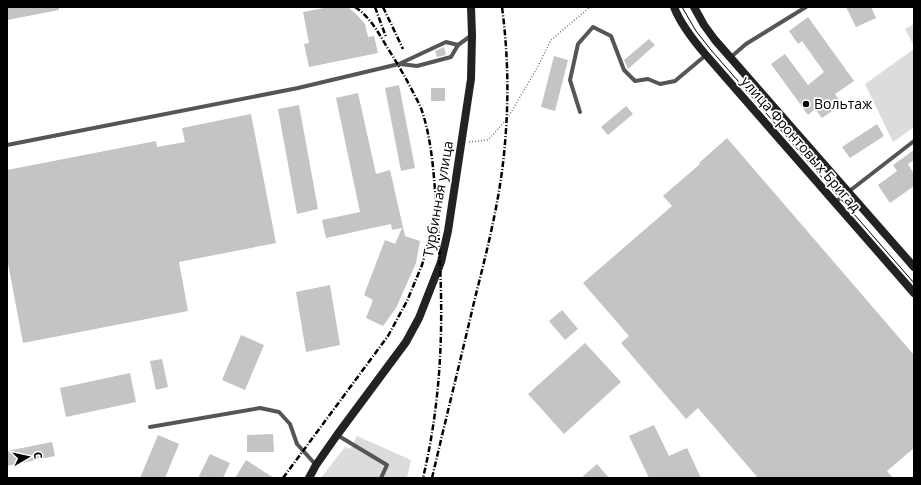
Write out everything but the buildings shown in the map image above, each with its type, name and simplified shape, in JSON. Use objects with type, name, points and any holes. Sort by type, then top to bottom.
[{"type":"main road","name":"Турбинная улица","points":[[309,478],[316,465],[337,435],[406,342],[419,318],[444,251],[471,79],[471,7]]},
{"type":"main road","name":"улица Фронтовых Бригад","points":[[674,7],[681,22],[706,55],[914,293]]},
{"type":"main road","name":"улица Фронтовых Бригад","points":[[694,7],[704,25],[715,40],[914,267]]},
{"type":"lane","points":[[731,57],[746,44],[806,7]]},
{"type":"lane","points":[[580,112],[570,80],[578,44],[593,28],[611,36],[624,70],[635,81],[648,79],[660,84],[675,81],[706,55]]},
{"type":"lane","points":[[398,64],[417,66],[451,57],[458,45],[472,35]]},
{"type":"lane","points":[[7,145],[298,88],[398,64],[446,42],[458,45]]},
{"type":"lane","points":[[834,203],[914,141]]},
{"type":"lane","points":[[150,427],[260,408],[279,412],[290,424],[297,444],[316,465]]},
{"type":"lane","points":[[337,435],[387,466],[381,478]]},
{"type":"path","points":[[462,143],[488,140],[507,119],[538,68],[551,40],[590,7]]},
{"type":"shaded area","points":[[914,24],[914,46],[905,29]]},
{"type":"shaded area","points":[[914,49],[914,127],[893,142],[865,84]]},
{"type":"shaded area","points":[[357,436],[411,460],[407,478],[321,478],[345,447],[350,449]]},
{"type":"tram line","points":[[682,7],[696,31],[711,50],[914,283]]},
{"type":"railway","points":[[355,7],[365,15],[373,25],[411,88],[422,111],[431,149],[441,282],[441,315],[439,380],[430,445],[423,478]]},
{"type":"railway","points":[[375,7],[386,37]]},
{"type":"railway","points":[[383,7],[403,49]]},
{"type":"railway","points":[[432,478],[489,240],[503,162],[507,109],[507,58],[502,7]]},
{"type":"railway","points":[[283,478],[388,336],[407,301],[422,265],[432,230],[433,218]]},
{"type":"place","name":"Вольтаж","points":[[806,104]]}]
